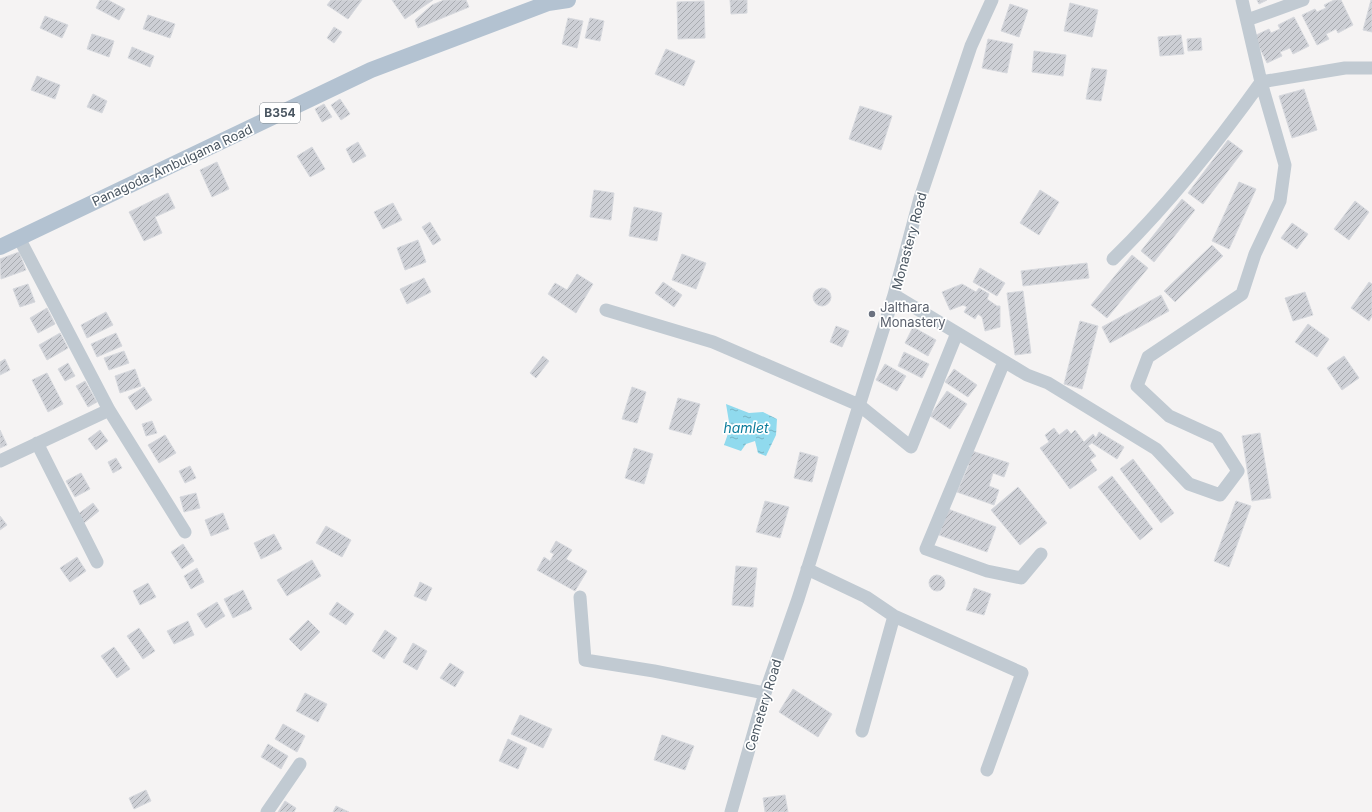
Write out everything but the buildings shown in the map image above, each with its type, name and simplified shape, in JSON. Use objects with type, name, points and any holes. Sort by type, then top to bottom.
[{"type":"main road","name":"Panagoda-Ambulgama Road","points":[[0,247],[371,70],[548,1],[568,0]]},
{"type":"street","name":"Monastery Road","points":[[798,599],[894,295],[920,198],[971,46],[992,0]]},
{"type":"street","points":[[894,295],[1004,362],[1027,375],[1048,383],[1156,449],[1189,484],[1220,495],[1238,471],[1217,438],[1169,416],[1137,386],[1148,357],[1242,294],[1255,254],[1280,201],[1285,165],[1261,82],[1242,0]]},
{"type":"street","points":[[1247,20],[1302,0]]},
{"type":"street","points":[[1113,259],[1146,227],[1222,137],[1261,82],[1345,68],[1372,68]]},
{"type":"street","points":[[19,238],[109,410],[185,532]]},
{"type":"street","points":[[606,310],[714,342],[860,405],[911,447],[957,333]]},
{"type":"street","points":[[1004,362],[926,549],[987,571],[1022,578],[1041,554]]},
{"type":"street","points":[[0,461],[109,410]]},
{"type":"street","points":[[37,443],[97,562]]},
{"type":"street","points":[[807,569],[866,597],[894,616],[1022,673],[987,770]]},
{"type":"street","points":[[580,597],[585,660],[654,671],[765,693]]},
{"type":"street","name":"Cemetery Road","points":[[731,812],[765,693],[798,599]]},
{"type":"street","points":[[862,731],[894,616]]},
{"type":"street","points":[[267,812],[300,764]]},
{"type":"water","name":"hamlet","points":[[726,404],[749,413],[763,412],[777,419],[776,435],[766,456],[758,453],[755,441],[746,444],[741,451],[724,445],[730,428]]},
{"type":"place","name":"Jalthara Monastery","points":[[872,314]]}]
